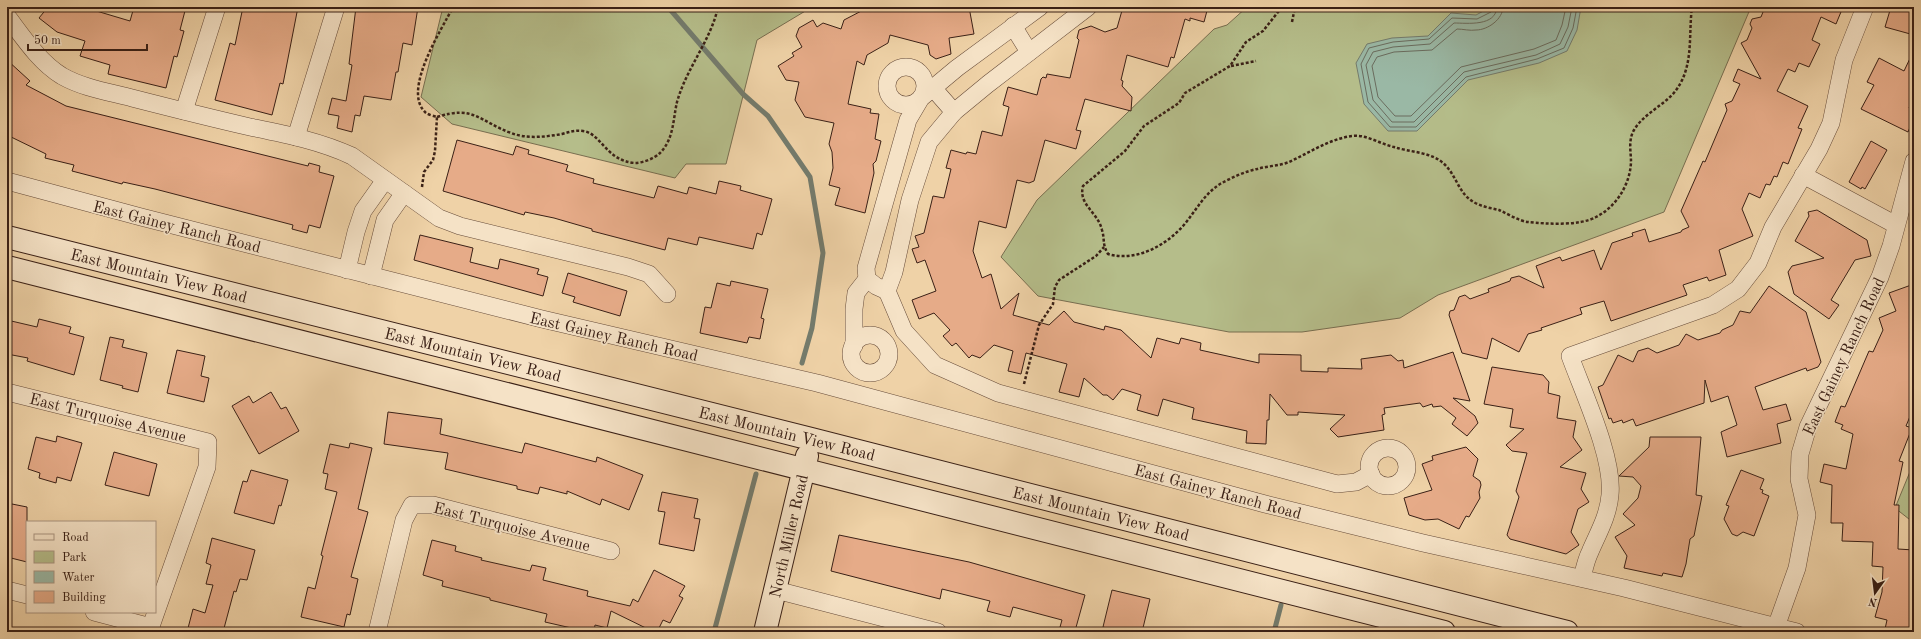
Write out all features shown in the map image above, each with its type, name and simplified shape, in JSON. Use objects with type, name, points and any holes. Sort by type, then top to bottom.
[{"type":"main road","name":"East Mountain View Road","points":[[7,237],[811,439],[1567,632]]},
{"type":"main road","name":"East Mountain View Road","points":[[7,267],[1444,632]]},
{"type":"main road","name":"North Miller Road","points":[[765,632],[811,439]]},
{"type":"street","points":[[184,111],[217,7]]},
{"type":"street","points":[[296,137],[336,7]]},
{"type":"street","points":[[854,346],[854,309],[856,293],[867,279],[866,268],[908,120],[927,93],[1013,26],[1040,7]]},
{"type":"street","points":[[887,292],[894,272],[909,204],[929,142],[954,112],[1088,7]]},
{"type":"street","points":[[1582,578],[1590,552],[1604,523],[1610,495],[1610,478],[1605,453],[1570,356],[1713,305],[1738,289],[1758,263],[1773,227],[1804,176],[1831,123],[1844,60],[1865,7]]},
{"type":"street","points":[[7,16],[42,59],[63,76],[89,87],[296,137],[339,150],[352,156],[439,218],[460,226],[635,269],[649,274],[667,294]]},
{"type":"street","points":[[1013,26],[1029,52]]},
{"type":"street","points":[[927,93],[954,112]]},
{"type":"street","name":"East Gainey Ranch Road","points":[[1776,627],[1797,568],[1807,515],[1800,479],[1800,454],[1808,427],[1880,277],[1891,246],[1914,161]]},
{"type":"street","points":[[1804,176],[1896,225]]},
{"type":"street","points":[[347,270],[363,210],[385,180]]},
{"type":"street","name":"East Gainey Ranch Road","points":[[7,181],[141,218],[550,321],[767,371],[857,394],[1265,504],[1423,544],[1582,578],[1797,632]]},
{"type":"street","points":[[371,276],[385,220],[410,198]]},
{"type":"street","points":[[886,199],[909,204]]},
{"type":"street","points":[[867,279],[887,292],[904,331],[935,365],[998,394],[1337,484],[1356,482],[1371,474]]},
{"type":"street","points":[[885,342],[904,331]]},
{"type":"street","points":[[868,335],[875,336],[885,342],[889,354],[886,366],[876,372],[864,372],[854,364],[852,352],[857,341],[868,335]]},
{"type":"street","points":[[857,394],[864,372]]},
{"type":"street","name":"East Turquoise Avenue","points":[[7,392],[208,442],[207,467],[156,612]]},
{"type":"street","name":"East Turquoise Avenue","points":[[377,632],[404,520],[412,505],[433,505],[611,551]]},
{"type":"street","points":[[7,590],[26,595]]},
{"type":"street","points":[[776,590],[938,632]]},
{"type":"street","points":[[97,613],[150,629]]},
{"type":"street","name":"East Turquoise Avenue","points":[[150,629],[156,613]]},
{"type":"path","points":[[454,7],[425,61],[418,89],[419,102],[426,113],[437,117],[449,113],[463,112],[479,116],[505,130],[524,136],[584,131],[595,136],[612,155],[636,163],[652,159],[661,152],[670,139],[677,101],[706,38],[718,7]]},
{"type":"path","points":[[1230,66],[1246,42],[1263,31],[1282,7]]},
{"type":"path","points":[[1292,22],[1295,7]]},
{"type":"path","points":[[1256,61],[1230,66],[1185,92],[1179,103],[1144,126],[1125,151],[1083,186],[1081,194],[1083,200],[1094,213],[1102,230],[1104,247],[1108,254],[1119,257],[1136,256],[1162,244],[1182,226],[1208,193],[1221,184],[1254,169],[1288,162],[1315,148],[1350,136],[1360,136],[1395,148],[1420,153],[1443,162],[1453,175],[1463,194],[1473,202],[1507,213],[1527,222],[1578,223],[1595,218],[1611,207],[1622,193],[1631,164],[1630,144],[1633,131],[1672,95],[1681,83],[1690,54],[1692,7]]},
{"type":"path","points":[[410,198],[424,172],[433,160],[437,117]]},
{"type":"path","points":[[1020,400],[1039,325],[1052,304],[1059,280],[1096,256],[1104,247]]},
{"type":"green space","points":[[443,7],[812,7],[757,40],[726,164],[686,164],[675,178],[452,124],[421,97]]},
{"type":"green space","points":[[1247,7],[1751,7],[1664,212],[1438,295],[1400,318],[1302,332],[1229,332],[1038,296],[1001,257],[1037,200],[1214,29],[1227,25]]},
{"type":"green space","points":[[1914,462],[1914,523],[1895,508]]},
{"type":"water","points":[[1491,7],[1581,7],[1577,30],[1567,51],[1539,63],[1468,80],[1417,131],[1388,131],[1364,104],[1356,63],[1367,44],[1392,38],[1428,36],[1451,13],[1476,15]]},
{"type":"building","points":[[48,7],[83,7],[130,21],[134,7],[186,7],[180,30],[184,31],[177,57],[174,56],[166,88],[108,74],[110,65],[80,56],[85,41],[57,32],[39,18]]},
{"type":"building","points":[[243,7],[298,7],[283,84],[280,83],[272,115],[215,100],[230,43],[235,45]]},
{"type":"building","points":[[356,7],[418,7],[412,45],[403,43],[391,100],[364,96],[360,116],[355,115],[352,132],[337,128],[339,116],[328,114],[332,98],[346,101],[352,65],[349,64]]},
{"type":"building","points":[[869,7],[969,7],[974,34],[949,38],[951,54],[936,59],[930,55],[928,45],[890,35],[888,43],[867,55],[864,65],[857,61],[848,104],[871,109],[870,113],[879,114],[875,139],[881,141],[876,161],[873,164],[874,173],[865,213],[835,205],[840,188],[829,185],[833,168],[832,152],[829,144],[834,123],[805,117],[795,100],[799,82],[786,80],[778,66],[794,56],[792,53],[802,47],[796,36],[799,28],[813,20],[817,27],[823,23],[841,29],[844,20]]},
{"type":"building","points":[[1123,7],[1208,7],[1204,22],[1190,18],[1190,21],[1185,19],[1174,58],[1171,57],[1168,67],[1127,55],[1121,80],[1123,81],[1122,86],[1132,97],[1131,111],[1085,99],[1076,130],[1081,131],[1076,149],[1045,140],[1034,181],[1029,183],[1017,180],[1006,228],[979,221],[973,251],[982,278],[991,274],[1001,309],[1019,293],[1013,315],[1049,325],[1064,311],[1074,322],[1104,330],[1105,326],[1121,330],[1151,358],[1157,338],[1179,344],[1181,338],[1201,343],[1200,350],[1259,363],[1259,354],[1301,355],[1301,371],[1328,372],[1328,368],[1362,369],[1361,359],[1391,355],[1398,361],[1403,360],[1404,368],[1453,352],[1470,401],[1453,398],[1475,416],[1478,423],[1467,436],[1452,424],[1456,418],[1441,406],[1433,407],[1432,404],[1423,407],[1420,403],[1384,408],[1385,414],[1382,415],[1384,430],[1338,437],[1330,429],[1345,415],[1298,412],[1298,415],[1287,415],[1270,394],[1266,444],[1246,443],[1247,431],[1192,419],[1194,408],[1163,399],[1158,416],[1137,410],[1141,395],[1122,389],[1113,400],[1107,395],[1103,395],[1084,378],[1079,397],[1059,392],[1067,364],[1026,353],[1021,374],[1008,371],[1013,351],[994,345],[980,358],[972,355],[969,358],[956,343],[952,346],[943,336],[950,330],[934,313],[919,319],[912,300],[936,291],[925,260],[917,263],[912,249],[919,247],[915,236],[924,233],[933,196],[944,198],[951,169],[946,168],[951,150],[966,154],[967,152],[976,154],[982,131],[1002,136],[1009,107],[1003,105],[1008,87],[1037,95],[1041,79],[1043,77],[1046,78],[1047,74],[1070,78],[1079,40],[1077,38],[1079,30],[1091,26],[1105,32],[1117,28]]},
{"type":"building","points":[[1765,7],[1843,7],[1836,24],[1821,17],[1812,40],[1820,44],[1809,67],[1799,63],[1795,72],[1788,69],[1777,91],[1808,106],[1798,128],[1802,129],[1788,164],[1783,162],[1777,177],[1774,176],[1770,185],[1766,184],[1760,198],[1749,193],[1742,209],[1753,236],[1719,250],[1726,275],[1709,281],[1707,277],[1683,285],[1687,295],[1611,321],[1604,301],[1580,308],[1582,314],[1528,334],[1519,352],[1492,338],[1487,359],[1462,353],[1449,315],[1450,311],[1454,310],[1459,297],[1465,295],[1470,299],[1489,292],[1488,289],[1510,281],[1511,278],[1519,276],[1544,288],[1536,266],[1560,257],[1562,261],[1594,250],[1601,270],[1612,243],[1633,236],[1632,233],[1645,229],[1649,242],[1681,232],[1689,227],[1681,211],[1703,161],[1705,162],[1727,110],[1725,104],[1732,101],[1740,84],[1733,81],[1738,69],[1761,79],[1741,43],[1747,40],[1752,28],[1750,24],[1752,19],[1761,17]]},
{"type":"building","points":[[1891,7],[1914,7],[1914,35],[1885,27]]},
{"type":"building","points":[[1914,50],[1914,98],[1909,108],[1914,110],[1910,118],[1913,120],[1908,132],[1861,109],[1874,85],[1867,82],[1879,58],[1904,71]]},
{"type":"building","points":[[7,60],[30,81],[26,85],[66,106],[308,166],[309,163],[320,166],[319,172],[334,176],[320,228],[309,225],[307,233],[292,229],[293,225],[155,189],[123,182],[122,184],[72,171],[74,165],[45,158],[46,154],[7,135]]},
{"type":"building","points":[[457,140],[513,155],[516,146],[529,150],[528,154],[568,165],[566,171],[594,179],[593,183],[654,198],[658,186],[687,194],[689,187],[716,194],[719,181],[741,186],[740,190],[772,199],[762,235],[757,233],[753,249],[699,237],[697,245],[668,238],[665,250],[592,231],[592,229],[554,218],[525,212],[524,215],[443,191]]},
{"type":"building","points":[[1871,141],[1887,150],[1865,189],[1862,187],[1861,189],[1849,182]]},
{"type":"building","points":[[1817,210],[1867,240],[1871,256],[1855,260],[1831,300],[1839,305],[1829,319],[1794,294],[1788,272],[1792,266],[1824,258],[1795,241],[1809,216],[1808,212]]},
{"type":"building","points":[[420,235],[473,248],[470,262],[498,269],[500,259],[539,269],[537,274],[548,277],[543,296],[414,260]]},
{"type":"building","points":[[568,273],[627,291],[620,316],[573,302],[575,297],[562,293]]},
{"type":"building","points":[[731,281],[768,289],[761,318],[764,319],[760,339],[749,337],[747,343],[700,333],[705,307],[711,308],[717,283],[730,286]]},
{"type":"building","points":[[1914,284],[1914,407],[1906,426],[1912,428],[1899,461],[1903,462],[1894,505],[1899,505],[1898,549],[1914,550],[1914,632],[1896,632],[1885,629],[1887,620],[1875,617],[1882,592],[1883,567],[1872,566],[1873,542],[1842,541],[1843,523],[1831,523],[1832,485],[1820,482],[1824,464],[1846,469],[1853,434],[1841,429],[1843,425],[1835,422],[1841,406],[1845,407],[1869,351],[1873,352],[1883,330],[1879,318],[1896,311],[1889,293]]},
{"type":"building","points":[[1769,286],[1806,312],[1821,362],[1818,367],[1807,371],[1806,368],[1755,387],[1763,410],[1786,404],[1791,420],[1777,424],[1781,443],[1727,457],[1721,432],[1737,425],[1728,396],[1711,402],[1705,380],[1704,403],[1636,426],[1633,419],[1623,423],[1622,420],[1613,423],[1611,418],[1609,419],[1598,387],[1603,385],[1618,355],[1633,362],[1638,351],[1648,348],[1657,353],[1679,345],[1686,334],[1698,340],[1720,333],[1722,330],[1733,325],[1740,311],[1750,313]]},
{"type":"building","points":[[39,319],[71,327],[69,333],[84,337],[74,375],[27,361],[28,358],[7,354],[7,320],[37,327]]},
{"type":"building","points":[[110,337],[124,340],[122,347],[147,353],[138,392],[122,388],[123,386],[100,380]]},
{"type":"building","points":[[177,350],[205,356],[201,376],[209,378],[204,402],[167,393]]},
{"type":"building","points":[[1492,367],[1543,375],[1549,382],[1548,393],[1560,396],[1557,418],[1576,421],[1573,437],[1582,450],[1560,467],[1586,473],[1581,489],[1589,502],[1578,509],[1571,532],[1579,545],[1566,554],[1510,539],[1507,535],[1519,497],[1516,491],[1527,453],[1512,451],[1506,445],[1524,429],[1510,427],[1513,409],[1484,404]]},
{"type":"building","points":[[271,392],[281,409],[286,407],[299,431],[259,454],[232,406],[249,396],[253,403]]},
{"type":"building","points":[[388,412],[442,419],[440,434],[522,453],[525,443],[596,462],[597,457],[643,475],[629,510],[602,499],[600,505],[567,491],[567,494],[540,487],[538,494],[517,489],[517,486],[445,469],[448,453],[384,444]]},
{"type":"building","points":[[57,436],[82,443],[71,481],[57,477],[56,483],[39,478],[40,473],[28,469],[36,437],[56,442]]},
{"type":"building","points":[[1650,437],[1701,437],[1696,495],[1702,496],[1694,536],[1690,539],[1686,564],[1682,577],[1663,573],[1662,576],[1624,568],[1627,556],[1615,537],[1635,525],[1623,514],[1638,498],[1641,486],[1633,477],[1619,476],[1649,447]]},
{"type":"building","points":[[350,443],[372,448],[358,509],[368,512],[351,577],[358,579],[350,615],[347,614],[344,627],[301,617],[308,587],[315,589],[323,556],[321,555],[337,492],[325,489],[328,474],[323,473],[330,444],[349,448]]},
{"type":"building","points":[[1466,447],[1478,459],[1473,476],[1480,481],[1480,498],[1469,517],[1466,516],[1459,529],[1438,519],[1425,520],[1409,515],[1404,498],[1432,490],[1422,464],[1433,460],[1432,456]]},
{"type":"building","points":[[114,452],[157,464],[149,496],[105,485]]},
{"type":"building","points":[[251,470],[288,480],[281,506],[279,505],[274,524],[234,513],[243,481],[247,482]]},
{"type":"building","points":[[1741,470],[1764,479],[1760,489],[1763,490],[1762,493],[1769,496],[1754,536],[1743,532],[1737,536],[1732,534],[1724,519],[1729,506],[1726,505]]},
{"type":"building","points":[[662,492],[698,499],[694,518],[700,519],[694,551],[659,544],[665,512],[658,511]]},
{"type":"building","points":[[7,503],[27,507],[27,521],[26,562],[7,557]]},
{"type":"building","points":[[839,535],[969,562],[1085,595],[1075,631],[1060,627],[1062,620],[1013,607],[1010,617],[987,611],[990,601],[942,589],[940,599],[831,571]]},
{"type":"building","points":[[212,538],[255,550],[247,580],[240,579],[236,592],[234,591],[223,632],[187,632],[193,609],[205,613],[213,585],[206,584],[211,565],[206,563]]},
{"type":"building","points":[[432,540],[456,546],[455,551],[482,558],[481,560],[530,571],[532,565],[546,568],[543,580],[588,591],[587,596],[630,606],[633,599],[638,602],[654,570],[685,586],[679,596],[683,598],[670,623],[663,620],[657,632],[654,632],[611,611],[607,628],[595,625],[594,632],[545,622],[547,614],[442,586],[443,581],[423,575]]},
{"type":"building","points":[[1112,590],[1150,599],[1142,632],[1122,632],[1103,627]]},
{"type":"waterway","points":[[668,7],[743,94],[768,116],[810,177],[823,253],[812,328],[802,363]]},
{"type":"waterway","points":[[714,632],[756,474]]},
{"type":"waterway","points":[[1274,632],[1281,605]]}]
